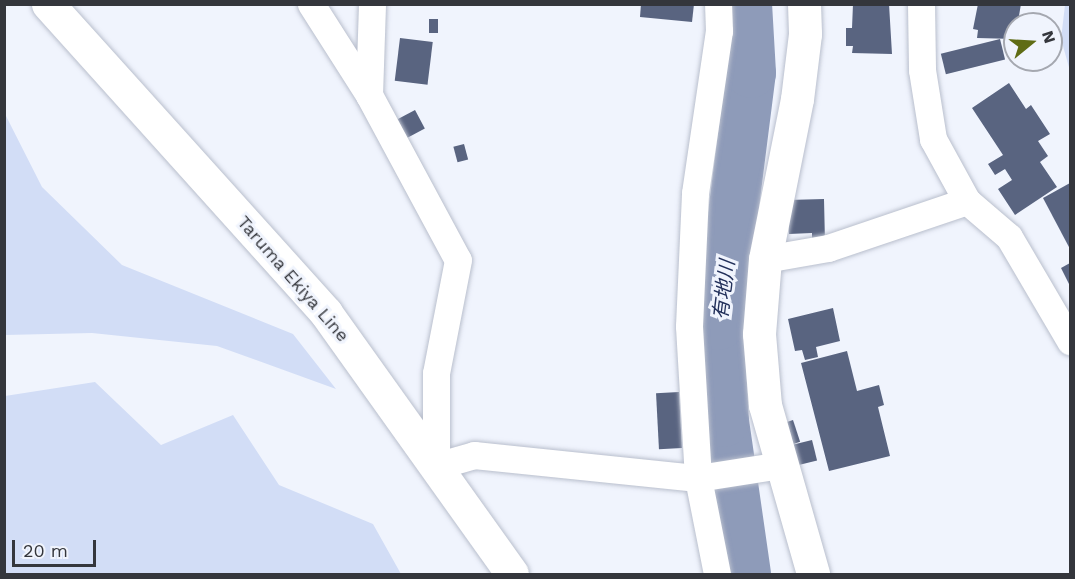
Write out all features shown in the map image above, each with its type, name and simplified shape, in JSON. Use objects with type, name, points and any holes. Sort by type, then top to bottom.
[{"type":"main road","name":"Taruma Ekiya Line","points":[[48,4],[326,313],[512,574]]},
{"type":"main road","points":[[804,4],[805,34],[797,99],[765,259],[759,334],[765,405],[813,574]]},
{"type":"street","points":[[311,4],[369,95],[458,260],[436,373],[436,466],[474,455],[698,478],[781,465]]},
{"type":"street","points":[[369,95],[372,4]]},
{"type":"street","points":[[717,574],[698,478],[689,326],[695,193],[719,31],[718,4]]},
{"type":"street","points":[[921,4],[922,70],[933,138],[967,201],[1009,237],[1071,341]]},
{"type":"street","points":[[765,259],[828,248],[967,201]]},
{"type":"shaded area","points":[[1065,5],[1070,5],[1070,71],[1063,46]]},
{"type":"shaded area","points":[[5,114],[42,187],[122,265],[293,334],[336,389],[217,346],[92,333],[5,335]]},
{"type":"shaded area","points":[[95,382],[161,445],[233,415],[279,485],[373,524],[401,574],[5,574],[5,396]]},
{"type":"building","points":[[641,4],[694,4],[692,22],[640,17]]},
{"type":"building","points":[[853,4],[889,4],[892,54],[852,53],[853,46],[846,46],[846,28],[852,28]]},
{"type":"building","points":[[978,4],[1021,4],[1020,12],[1003,12],[1003,39],[977,38],[978,30],[973,29]]},
{"type":"building","points":[[429,19],[438,19],[438,33],[429,33]]},
{"type":"building","points":[[400,38],[433,42],[428,85],[395,81]]},
{"type":"building","points":[[1000,39],[1003,60],[946,74],[941,54]]},
{"type":"building","points":[[1009,83],[1026,109],[1031,105],[1050,134],[1038,141],[1048,156],[1040,162],[1057,187],[1015,215],[998,189],[1012,180],[1005,169],[995,175],[988,164],[1003,155],[972,108]]},
{"type":"building","points":[[415,110],[425,129],[404,140],[394,121]]},
{"type":"building","points":[[464,144],[468,159],[458,162],[453,147]]},
{"type":"building","points":[[1070,183],[1070,249],[1043,198]]},
{"type":"building","points":[[824,199],[825,242],[812,243],[812,233],[789,234],[788,200]]},
{"type":"building","points":[[1070,263],[1070,286],[1061,268]]},
{"type":"building","points":[[833,308],[840,341],[816,347],[818,357],[805,360],[802,350],[795,351],[788,319]]},
{"type":"building","points":[[847,351],[857,391],[879,385],[884,405],[878,407],[890,456],[829,471],[801,363]]},
{"type":"building","points":[[679,392],[682,448],[659,449],[656,393]]},
{"type":"building","points":[[793,420],[800,442],[786,447],[779,425]]},
{"type":"building","points":[[812,440],[817,460],[795,466],[790,446]]},
{"type":"waterway","name":"有地川","points":[[746,574],[724,422],[719,325],[751,73],[747,4]]}]
